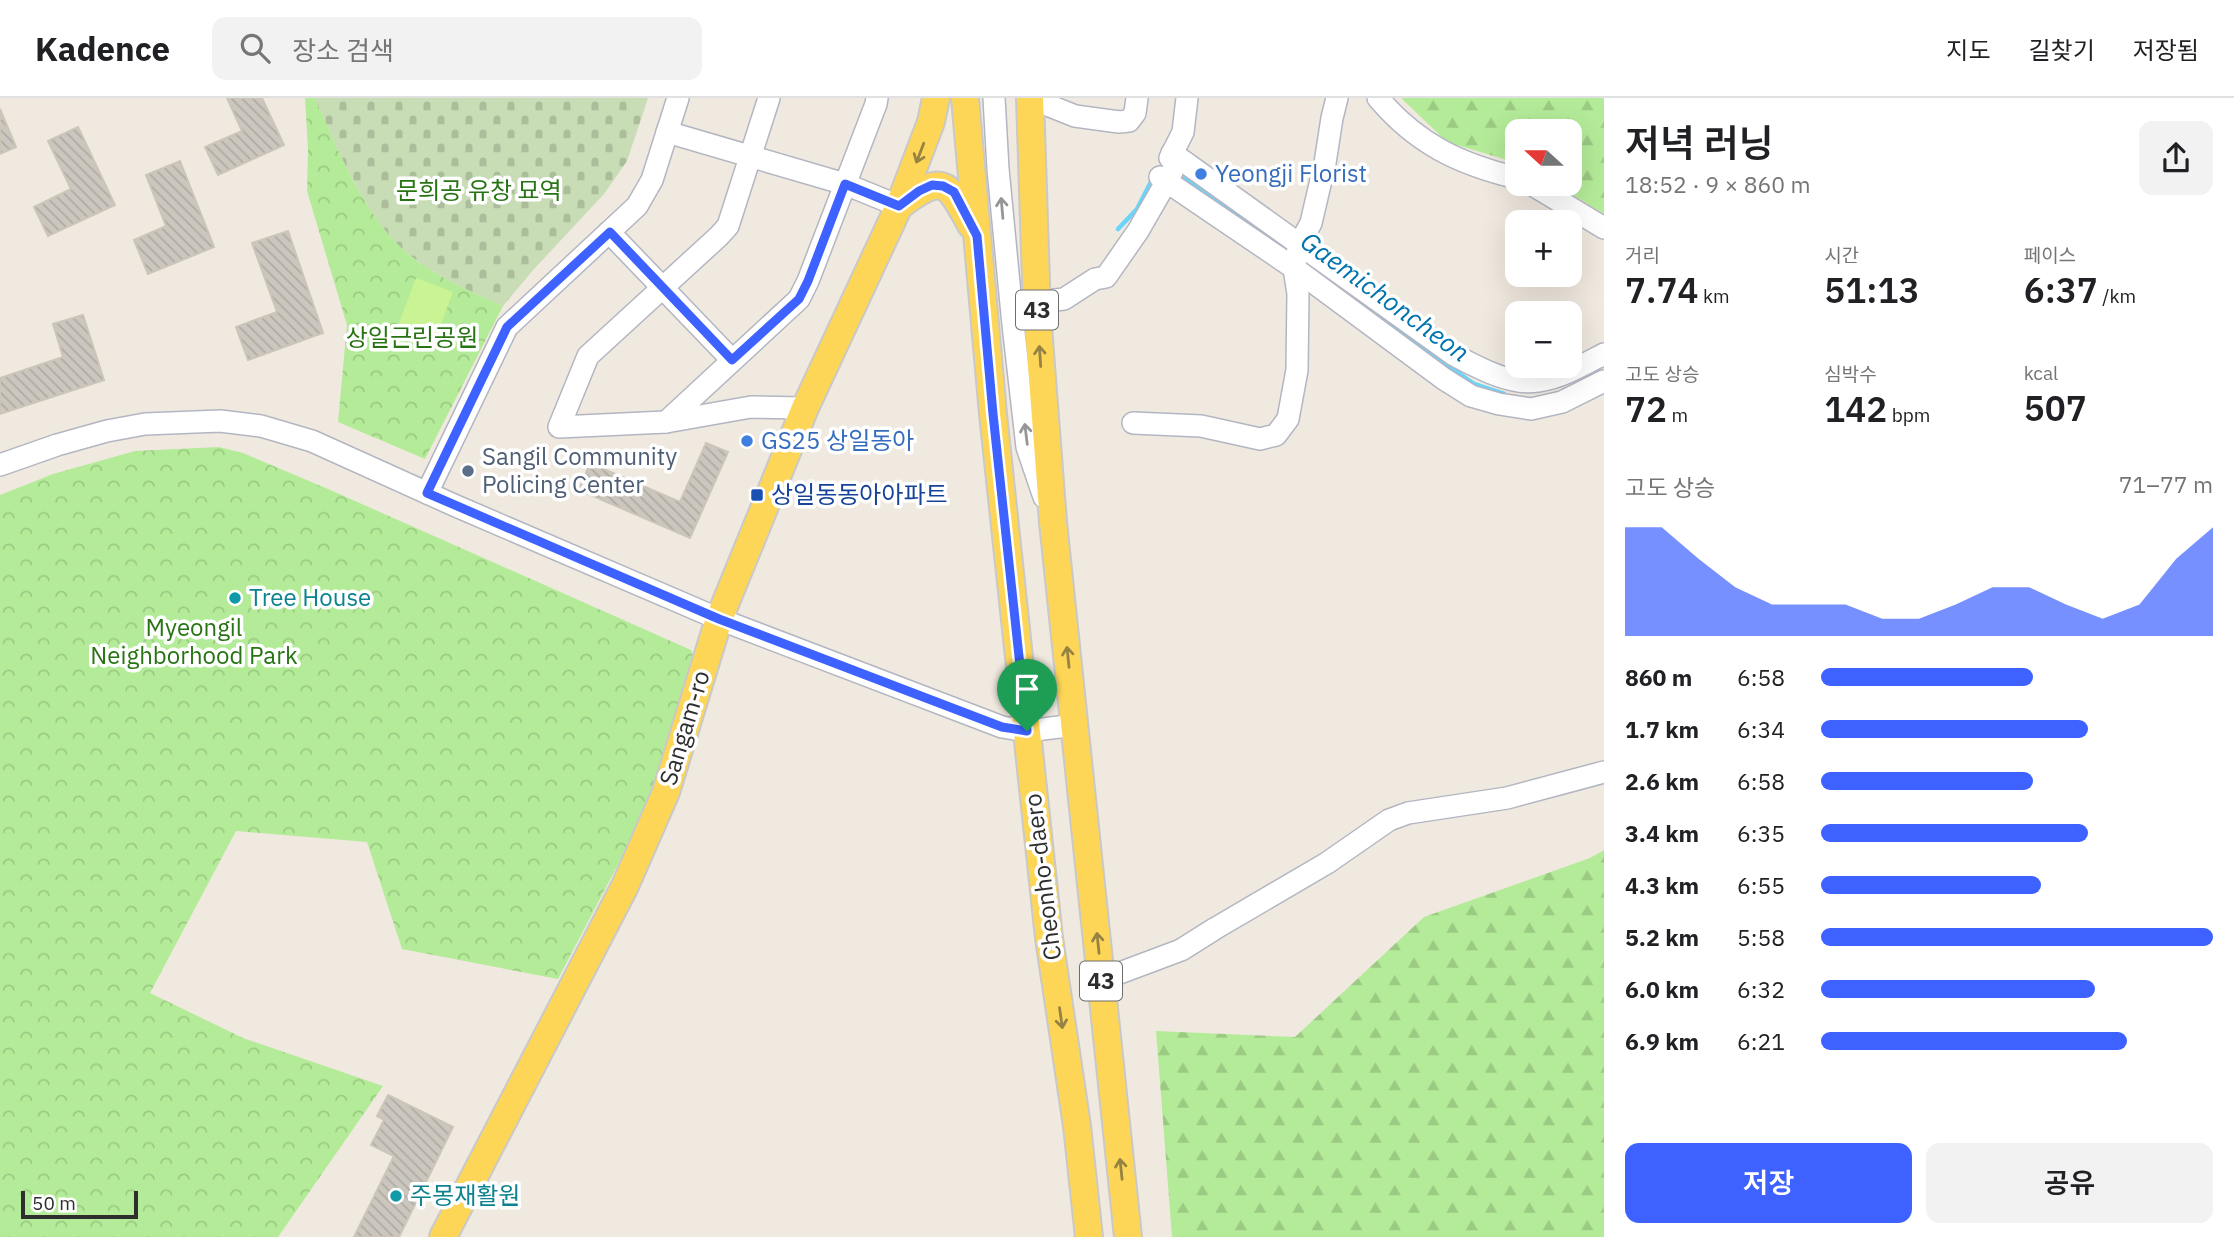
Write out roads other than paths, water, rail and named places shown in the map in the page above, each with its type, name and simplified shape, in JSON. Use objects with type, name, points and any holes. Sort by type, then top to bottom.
[{"type":"main road","name":"Sangam-ro","points":[[443,1237],[625,886],[666,792],[719,619],[805,408],[899,206],[932,122],[936,98]]},
{"type":"main road","name":"Cheonho-daero","points":[[966,98],[992,401],[1049,937],[1077,1126],[1089,1237]]},
{"type":"main road","name":"Cheonho-daero","points":[[1030,98],[1036,302],[1053,522],[1128,1237]]},
{"type":"main road","points":[[899,206],[932,185],[943,186],[954,192],[977,236]]},
{"type":"street","points":[[427,493],[507,327],[637,206],[647,192],[678,98]]},
{"type":"street","points":[[769,98],[728,226],[588,356],[559,428],[666,422],[751,407],[805,408]]},
{"type":"street","points":[[666,422],[799,299],[877,98]]},
{"type":"street","points":[[993,98],[1013,325],[1027,447],[1053,522]]},
{"type":"street","points":[[1030,98],[1075,117],[1119,122],[1129,121],[1135,113],[1137,98]]},
{"type":"street","points":[[1036,302],[1064,299],[1096,279],[1169,168],[1182,132],[1187,98]]},
{"type":"street","points":[[1133,423],[1201,426],[1260,439],[1276,435],[1288,419],[1297,370],[1298,294],[1294,268],[1299,245],[1311,223],[1337,98]]},
{"type":"street","points":[[1378,98],[1393,115],[1425,142],[1466,163],[1505,175]]},
{"type":"street","points":[[667,132],[845,184],[899,206]]},
{"type":"street","points":[[1169,168],[1299,245],[1454,355],[1481,369],[1509,379],[1536,382],[1569,372],[1604,354]]},
{"type":"street","points":[[1169,168],[1294,268],[1471,396],[1531,409],[1562,402],[1604,381]]},
{"type":"street","points":[[1550,196],[1604,229]]},
{"type":"street","points":[[610,232],[732,360]]},
{"type":"street","points":[[0,465],[57,445],[145,424],[220,421],[261,426],[312,441],[719,619],[1002,727],[1027,731],[1075,725]]},
{"type":"street","points":[[1101,980],[1181,950],[1327,863],[1389,820],[1408,813],[1507,798],[1604,772]]},
{"type":"waterway","name":"Gaemichoncheon","points":[[1179,174],[1266,236]]},
{"type":"waterway","points":[[1118,229],[1137,209],[1153,178]]},
{"type":"waterway","name":"Gaemichoncheon","points":[[1341,290],[1474,384],[1504,394]]},
{"type":"place","name":"Yeongji Florist","points":[[1201,174]]},
{"type":"place","name":"GS25 상일동아","points":[[747,441]]},
{"type":"place","name":"Sangil Community Policing Center","points":[[468,471]]},
{"type":"place","name":"상일동동아아파트","points":[[757,495]]},
{"type":"place","name":"Tree House","points":[[235,598]]},
{"type":"place","name":"주몽재활원","points":[[396,1196]]},
{"type":"park label","name":"문희공 유창 묘역","points":[[479,191]]},
{"type":"park label","name":"상일근린공원","points":[[412,338]]},
{"type":"park label","name":"Myeongil Neighborhood Park","points":[[194,642]]}]
